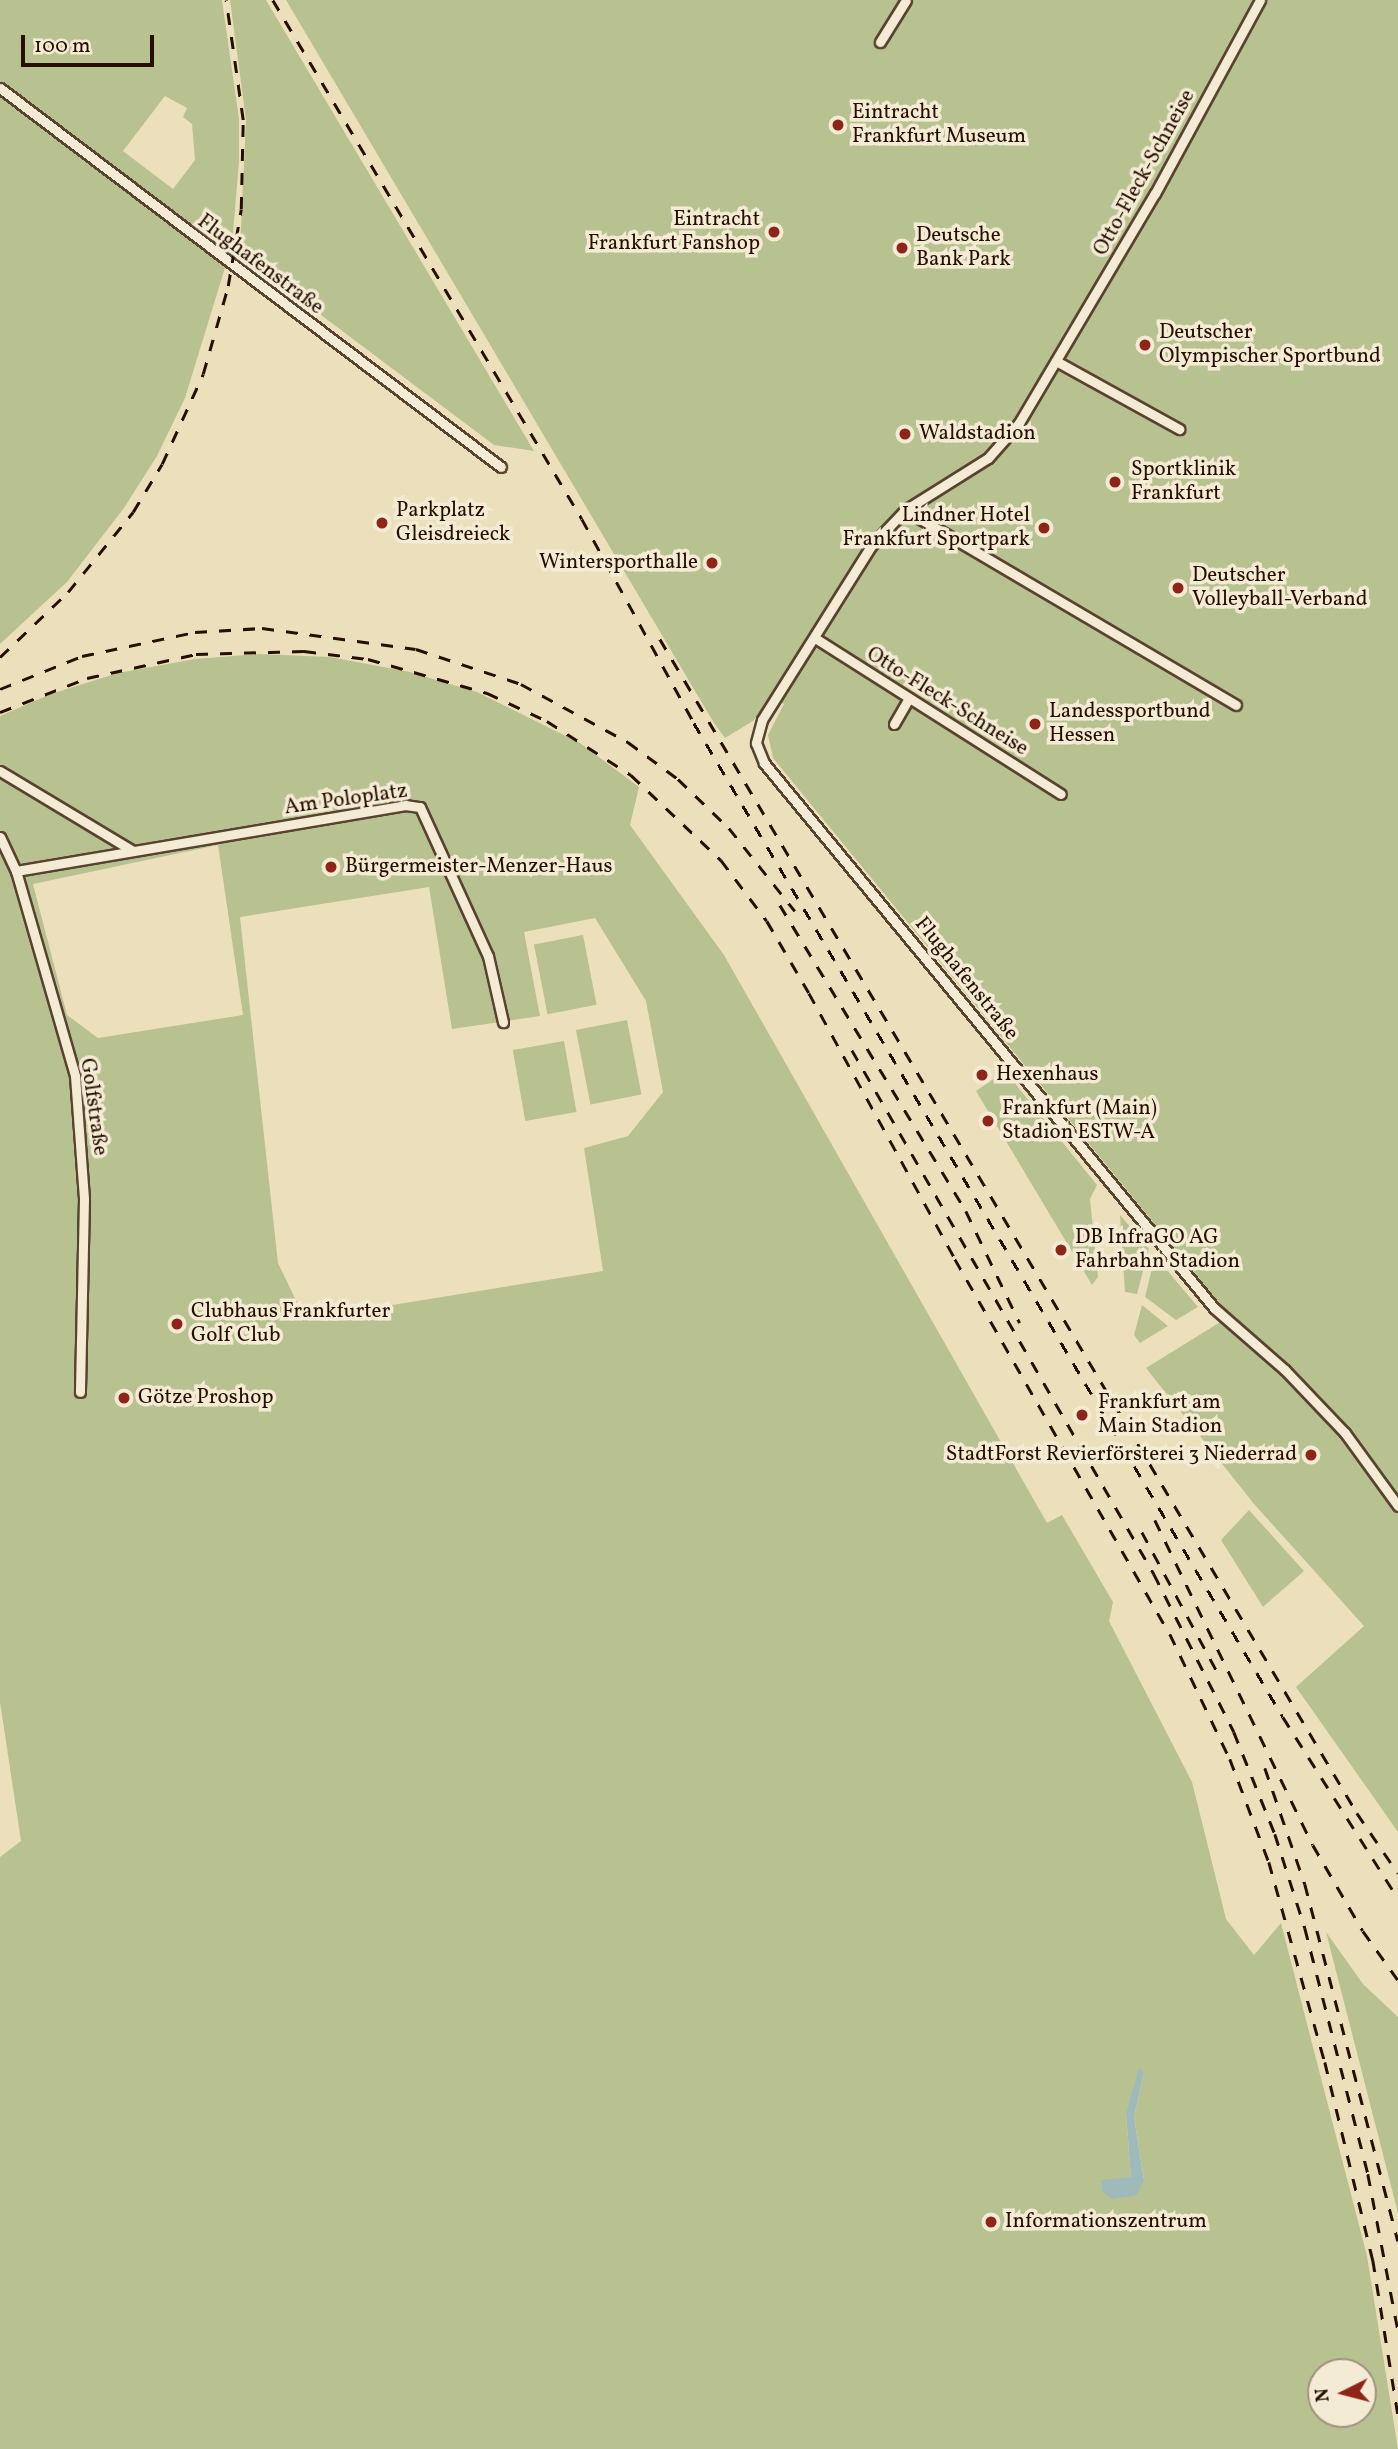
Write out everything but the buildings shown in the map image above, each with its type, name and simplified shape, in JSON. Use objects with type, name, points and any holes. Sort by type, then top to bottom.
[{"type":"street","points":[[880,42],[906,0]]},
{"type":"street","name":"Otto-Fleck-Schneise","points":[[756,736],[871,546],[905,510],[988,458],[1019,423],[1260,0]]},
{"type":"street","name":"Flughafenstraße","points":[[0,88],[502,467]]},
{"type":"street","points":[[1056,361],[1178,429]]},
{"type":"street","points":[[905,510],[1236,705]]},
{"type":"street","name":"Otto-Fleck-Schneise","points":[[815,638],[1061,794]]},
{"type":"street","points":[[894,724],[909,698]]},
{"type":"street","name":"Flughafenstraße","points":[[756,736],[764,763],[1214,1308],[1285,1370],[1345,1433],[1398,1506]]},
{"type":"street","points":[[0,771],[133,852]]},
{"type":"street","name":"Am Poloplatz","points":[[16,871],[405,805],[420,807],[488,956],[503,1021]]},
{"type":"street","name":"Golfstraße","points":[[0,837],[16,871],[75,1076],[83,1136],[80,1392]]},
{"type":"green space","points":[[0,0],[222,0],[239,119],[239,162],[232,245],[185,398],[157,456],[124,508],[67,582],[0,644]],"holes":[[[165,96],[187,108],[183,117],[192,124],[195,160],[173,189],[123,151]]]},
{"type":"green space","points":[[230,0],[266,0],[534,451],[494,445],[253,264],[240,249],[246,120]]},
{"type":"green space","points":[[286,0],[1398,0],[1398,1832],[1296,1687],[1364,1626],[1254,1504],[1146,1368],[1230,1316],[773,758],[768,735],[784,704],[772,698],[753,721],[725,738],[714,723]]},
{"type":"green space","points":[[260,654],[330,657],[410,672],[477,692],[580,743],[639,787],[630,825],[724,955],[1047,1523],[1062,1515],[1113,1602],[1109,1621],[1192,1782],[1226,1919],[1254,1955],[1281,1923],[1367,2256],[1398,2449],[0,2449],[0,1857],[21,1841],[0,1702],[0,716],[51,694],[118,673],[195,659]],"holes":[[[218,845],[243,1015],[98,1038],[67,1015],[33,884]],[[429,887],[452,1029],[540,1016],[524,932],[595,918],[646,1001],[663,1092],[628,1136],[584,1148],[603,1271],[305,1319],[278,1263],[240,917]],[[1144,2072],[1134,2117],[1144,2179],[1119,2180],[1131,2177],[1126,2114]]]},
{"type":"green space","points":[[583,935],[597,1005],[547,1014],[534,945]]},
{"type":"green space","points":[[627,1020],[642,1095],[590,1105],[576,1030]]},
{"type":"green space","points":[[564,1041],[577,1112],[525,1121],[513,1050]]},
{"type":"green space","points":[[1005,1071],[1097,1185],[1090,1199],[1098,1277],[1092,1285],[976,1091]]},
{"type":"green space","points":[[1120,1215],[1149,1249],[1137,1294],[1125,1292]]},
{"type":"green space","points":[[1155,1256],[1198,1307],[1176,1320],[1145,1297]]},
{"type":"green space","points":[[1142,1305],[1168,1326],[1140,1343],[1134,1335]]},
{"type":"green space","points":[[1249,1510],[1304,1571],[1263,1607],[1221,1540]]},
{"type":"green space","points":[[1326,1932],[1363,1984],[1398,2017],[1398,2213]]},
{"type":"water","points":[[1139,2068],[1144,2072],[1134,2117],[1144,2180],[1137,2195],[1112,2199],[1102,2191],[1101,2180],[1131,2177],[1126,2114]]},
{"type":"railway","points":[[0,657],[68,592],[133,512],[162,464],[203,374],[228,286],[241,209],[243,120],[226,0]]},
{"type":"railway","points":[[273,0],[582,519],[694,723],[1283,1717],[1398,1898]]},
{"type":"railway","points":[[0,689],[82,656],[195,632],[262,628],[416,649],[521,684],[628,742],[678,779],[729,828],[795,911]]},
{"type":"railway","points":[[660,639],[1357,1813],[1398,1873]]},
{"type":"railway","points":[[0,712],[87,678],[196,654],[304,651],[368,659],[487,693],[547,721],[631,775],[721,860],[767,921],[809,993],[955,1259],[1170,1634],[1230,1759],[1269,1862],[1325,2062],[1373,2260],[1398,2415]]},
{"type":"railway","points":[[780,905],[966,1211],[1020,1323]]},
{"type":"railway","points":[[852,1050],[1154,1574],[1234,1732],[1275,1834],[1305,1928],[1368,2174],[1398,2330]]},
{"type":"railway","points":[[1155,1520],[1313,1845],[1363,1931],[1398,1980]]},
{"type":"railway","points":[[1142,1532],[1220,1677]]},
{"type":"railway","points":[[1265,1768],[1305,1884],[1398,2241]]},
{"type":"place","name":"Eintracht Frankfurt Museum","points":[[838,125]]},
{"type":"place","name":"Eintracht Frankfurt Fanshop","points":[[774,232]]},
{"type":"place","name":"Deutsche Bank Park","points":[[902,248]]},
{"type":"place","name":"Deutscher Olympischer Sportbund","points":[[1145,345]]},
{"type":"place","name":"Waldstadion","points":[[905,434]]},
{"type":"place","name":"Sportklinik Frankfurt","points":[[1115,482]]},
{"type":"place","name":"Parkplatz Gleisdreieck","points":[[382,523]]},
{"type":"place","name":"Lindner Hotel Frankfurt Sportpark","points":[[1044,528]]},
{"type":"place","name":"Wintersporthalle","points":[[712,563]]},
{"type":"place","name":"Deutscher Volleyball-Verband","points":[[1178,588]]},
{"type":"place","name":"Landessportbund Hessen","points":[[1035,724]]},
{"type":"place","name":"Bürgermeister-Menzer-Haus","points":[[331,867]]},
{"type":"place","name":"Hexenhaus","points":[[982,1075]]},
{"type":"place","name":"Frankfurt (Main) Stadion ESTW-A","points":[[988,1121]]},
{"type":"place","name":"DB InfraGO AG Fahrbahn Stadion","points":[[1061,1250]]},
{"type":"place","name":"Clubhaus Frankfurter Golf Club","points":[[177,1324]]},
{"type":"place","name":"Götze Proshop","points":[[124,1398]]},
{"type":"place","name":"Frankfurt am Main Stadion","points":[[1082,1415]]},
{"type":"place","name":"StadtForst Revierförsterei 3 Niederrad","points":[[1311,1455]]},
{"type":"place","name":"Informationszentrum","points":[[991,2222]]}]
